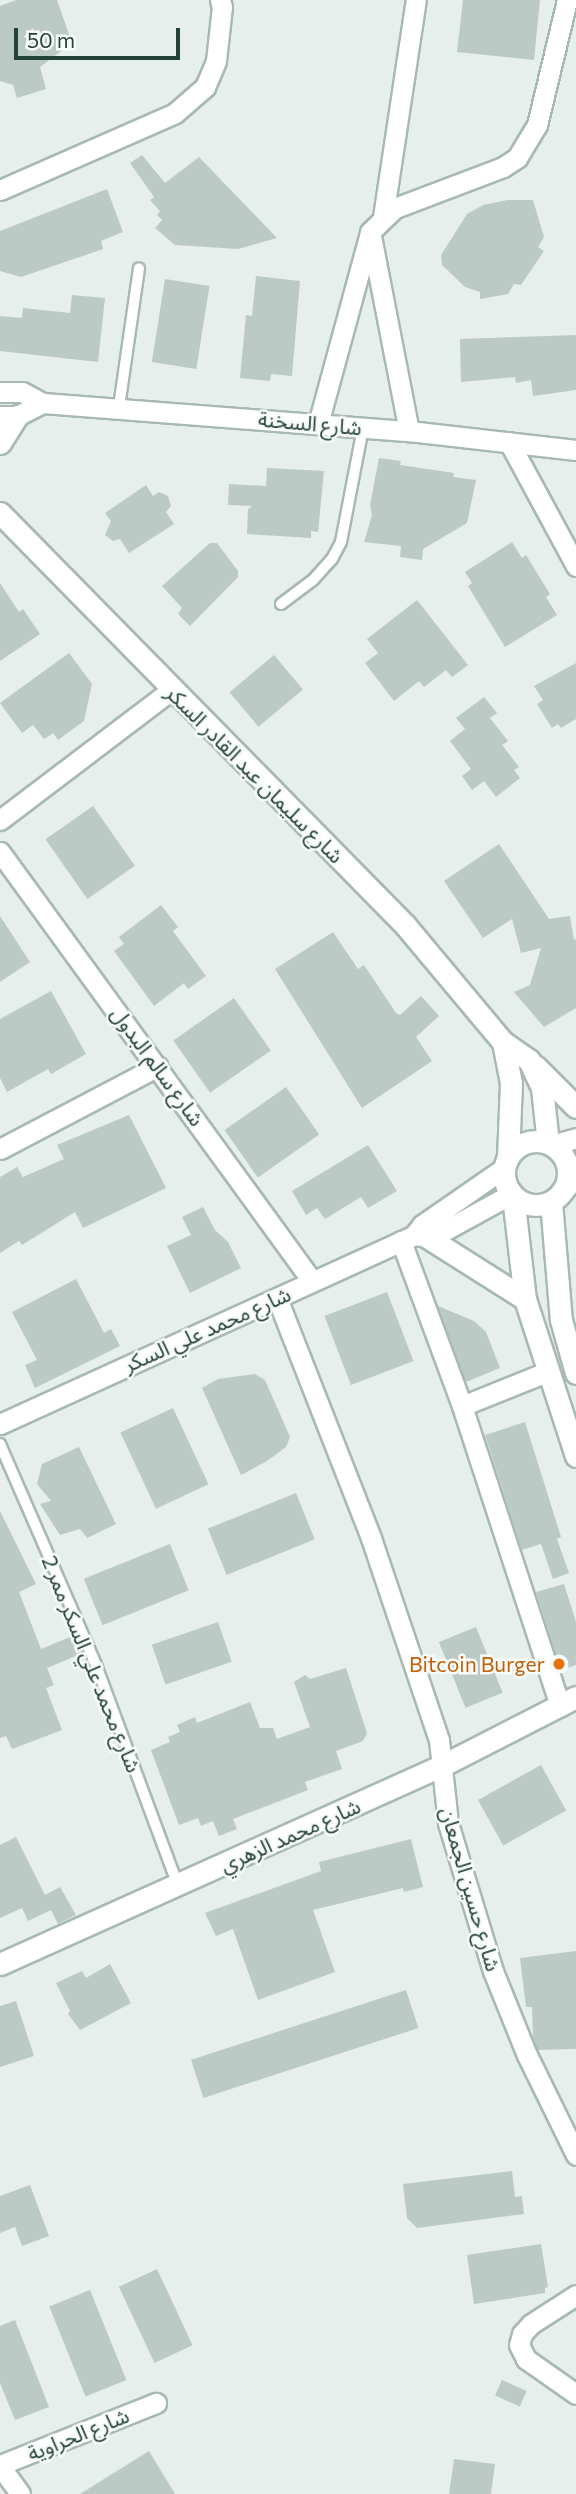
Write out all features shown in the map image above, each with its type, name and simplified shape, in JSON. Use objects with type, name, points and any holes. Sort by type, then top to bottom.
[{"type":"street","points":[[0,190],[175,113],[205,88],[216,61],[222,7],[220,0]]},
{"type":"street","points":[[383,216],[416,0]]},
{"type":"street","points":[[318,424],[370,232],[383,216],[405,203],[503,167],[517,158],[528,146],[537,125],[567,0]]},
{"type":"street","points":[[370,232],[409,431]]},
{"type":"street","name":"شارع السخنة","points":[[0,392],[22,393],[43,403],[409,431],[576,450]]},
{"type":"street","name":"شارع السخنة","points":[[9,416],[43,403]]},
{"type":"street","points":[[0,443],[9,416]]},
{"type":"street","points":[[509,442],[576,566]]},
{"type":"street","name":"شارع سليمان عبد القادر السكر","points":[[0,513],[171,690],[239,755],[405,925],[503,1042],[529,1060],[576,1107]]},
{"type":"street","points":[[0,820],[171,690]]},
{"type":"street","name":"شارع سالم البدول","points":[[0,852],[312,1281]]},
{"type":"street","points":[[503,1042],[510,1083],[506,1186],[512,1195],[531,1206],[564,1189]]},
{"type":"street","points":[[529,1060],[542,1088],[550,1144],[566,1159],[568,1179],[564,1189],[562,1320],[576,1373]]},
{"type":"street","points":[[0,1149],[158,1066]]},
{"type":"street","points":[[506,1163],[513,1150],[530,1142],[550,1144],[576,1138]]},
{"type":"street","name":"شارع محمد علي السكر","points":[[414,1238],[422,1225],[506,1163]]},
{"type":"street","points":[[512,1195],[525,1299],[576,1456]]},
{"type":"street","name":"شارع محمد علي السكر","points":[[0,1424],[312,1281],[484,1211],[512,1195]]},
{"type":"street","points":[[414,1238],[525,1299]]},
{"type":"street","points":[[414,1238],[462,1406],[568,1702]]},
{"type":"street","name":"شارع حسين الجمعان","points":[[277,1298],[371,1538],[439,1740],[449,1823],[493,1971],[527,2055],[576,2155]]},
{"type":"street","points":[[462,1406],[549,1371]]},
{"type":"street","name":"شارع محمد الزهري","points":[[0,1964],[443,1765],[568,1702]]},
{"type":"street","points":[[576,2295],[531,2323],[522,2334],[519,2345],[526,2358],[576,2394]]},
{"type":"street","name":"شارع الحراوية","points":[[0,2465],[156,2403]]},
{"type":"street","points":[[0,2465],[20,2494]]},
{"type":"lane","points":[[119,407],[139,268]]},
{"type":"lane","points":[[281,604],[313,580],[332,559],[341,542],[363,428]]},
{"type":"lane","name":"شارع محمد علي السكر ممر 2","points":[[0,1444],[104,1689],[178,1885]]},
{"type":"building","points":[[16,0],[57,0],[72,43],[40,67],[46,89],[17,98],[13,85],[0,81],[0,6]]},
{"type":"building","points":[[463,0],[540,0],[534,60],[457,52]]},
{"type":"building","points":[[142,155],[165,183],[199,157],[277,238],[238,249],[175,245],[155,228],[162,220],[157,215],[160,211],[150,200],[154,197],[130,163]]},
{"type":"building","points":[[107,189],[123,232],[101,241],[103,249],[21,277],[0,271],[0,231]]},
{"type":"building","points":[[508,200],[533,200],[544,237],[538,247],[544,251],[521,285],[514,284],[508,294],[480,299],[480,292],[465,287],[442,265],[441,255],[467,214],[483,205]]},
{"type":"building","points":[[256,276],[300,281],[292,376],[271,374],[270,381],[240,378],[246,315],[252,316]]},
{"type":"building","points":[[165,279],[209,286],[196,369],[152,362]]},
{"type":"building","points":[[72,295],[105,298],[98,362],[0,351],[0,316],[22,318],[23,308],[70,313]]},
{"type":"building","points":[[576,335],[576,390],[533,396],[531,380],[516,383],[515,377],[461,382],[460,339]]},
{"type":"building","points":[[379,458],[401,461],[400,465],[454,473],[453,477],[476,480],[467,523],[423,549],[422,560],[400,557],[401,546],[364,542],[372,515],[370,505]]},
{"type":"building","points":[[267,468],[324,471],[318,532],[311,531],[311,538],[247,534],[248,509],[252,506],[228,505],[229,484],[266,486]]},
{"type":"building","points":[[146,485],[153,496],[159,492],[168,496],[171,506],[166,512],[174,524],[129,553],[120,539],[113,541],[105,535],[111,521],[105,513]]},
{"type":"building","points":[[512,542],[522,558],[526,555],[550,594],[546,597],[557,615],[505,647],[468,586],[472,583],[465,572]]},
{"type":"building","points":[[210,543],[217,543],[238,571],[238,577],[190,626],[178,614],[182,608],[162,586]]},
{"type":"building","points":[[0,583],[19,612],[23,609],[40,634],[0,661]]},
{"type":"building","points":[[417,600],[468,665],[452,677],[446,670],[424,687],[419,681],[394,701],[365,663],[378,653],[367,639]]},
{"type":"building","points":[[69,653],[92,684],[84,721],[58,740],[53,733],[44,739],[33,725],[22,733],[0,703]]},
{"type":"building","points":[[274,655],[303,689],[258,727],[230,692]]},
{"type":"building","points":[[576,663],[576,719],[561,728],[558,724],[552,728],[537,704],[543,700],[534,686]]},
{"type":"building","points":[[484,697],[497,713],[490,718],[508,741],[502,745],[519,767],[514,770],[520,778],[496,797],[484,781],[472,790],[462,776],[471,769],[450,741],[465,729],[456,718]]},
{"type":"building","points":[[93,806],[135,866],[87,899],[45,839]]},
{"type":"building","points":[[499,844],[549,919],[570,916],[574,940],[576,939],[576,1008],[544,1027],[514,992],[530,985],[541,948],[521,953],[512,919],[483,938],[444,881]]},
{"type":"building","points":[[161,905],[178,927],[173,931],[206,976],[188,989],[184,983],[154,1006],[114,951],[124,944],[119,937]]},
{"type":"building","points":[[0,916],[30,962],[0,982]]},
{"type":"building","points":[[333,932],[358,969],[364,965],[396,1013],[400,1015],[421,996],[439,1016],[416,1037],[432,1061],[362,1108],[275,969]]},
{"type":"building","points":[[51,991],[86,1054],[51,1074],[48,1069],[7,1092],[0,1078],[0,1019]]},
{"type":"building","points":[[234,998],[271,1050],[210,1093],[173,1040]]},
{"type":"building","points":[[286,1087],[319,1135],[258,1178],[225,1130]]},
{"type":"building","points":[[129,1115],[166,1188],[83,1228],[75,1212],[22,1245],[19,1241],[0,1253],[0,1177],[17,1167],[23,1177],[64,1159],[57,1145]]},
{"type":"building","points":[[368,1145],[397,1191],[368,1208],[361,1197],[325,1219],[317,1208],[306,1215],[292,1191]]},
{"type":"building","points":[[203,1207],[215,1230],[228,1242],[241,1268],[190,1293],[167,1246],[191,1235],[182,1217]]},
{"type":"building","points":[[76,1279],[104,1333],[111,1329],[120,1346],[35,1388],[25,1365],[37,1360],[12,1312]]},
{"type":"building","points":[[387,1292],[414,1361],[351,1385],[324,1316]]},
{"type":"building","points":[[438,1306],[474,1321],[486,1332],[500,1368],[466,1382]]},
{"type":"building","points":[[255,1374],[265,1380],[290,1437],[286,1447],[241,1475],[202,1388],[218,1379]]},
{"type":"building","points":[[173,1408],[208,1484],[156,1509],[120,1433]]},
{"type":"building","points":[[525,1422],[561,1537],[557,1539],[569,1573],[553,1579],[541,1544],[522,1550],[485,1435]]},
{"type":"building","points":[[79,1447],[116,1524],[87,1538],[80,1529],[60,1535],[40,1504],[51,1501],[37,1484],[42,1464]]},
{"type":"building","points":[[296,1493],[315,1539],[227,1575],[208,1529]]},
{"type":"building","points":[[0,1511],[36,1584],[19,1592],[41,1649],[75,1635],[83,1653],[47,1668],[54,1685],[46,1688],[62,1730],[12,1749],[6,1736],[0,1738]]},
{"type":"building","points":[[170,1544],[189,1590],[103,1625],[84,1579]]},
{"type":"building","points":[[564,1584],[576,1622],[576,1665],[561,1670],[536,1592]]},
{"type":"building","points":[[218,1622],[232,1662],[165,1685],[152,1645]]},
{"type":"building","points":[[476,1627],[503,1693],[466,1708],[439,1642]]},
{"type":"building","points":[[346,1668],[367,1733],[363,1741],[336,1751],[342,1769],[305,1782],[308,1790],[233,1819],[237,1829],[219,1836],[213,1821],[201,1826],[198,1818],[179,1825],[151,1750],[170,1742],[168,1737],[180,1732],[177,1725],[195,1717],[197,1723],[250,1702],[260,1728],[273,1728],[277,1739],[310,1727],[294,1682],[305,1675],[310,1679]]},
{"type":"building","points":[[541,1765],[566,1810],[503,1845],[478,1800]]},
{"type":"building","points":[[16,1837],[45,1895],[60,1887],[76,1915],[58,1924],[51,1910],[28,1921],[22,1908],[0,1918],[0,1845]]},
{"type":"building","points":[[411,1839],[423,1887],[404,1892],[403,1888],[313,1910],[335,1972],[258,2000],[233,1929],[216,1936],[205,1913],[321,1871],[319,1862]]},
{"type":"building","points":[[576,1951],[576,2049],[538,2050],[533,2037],[532,2007],[526,2007],[520,1958]]},
{"type":"building","points":[[110,1964],[131,2003],[80,2030],[68,2014],[70,2011],[56,1983],[82,1971],[86,1978]]},
{"type":"building","points":[[406,1990],[418,2028],[203,2098],[191,2060]]},
{"type":"building","points":[[16,2001],[34,2056],[0,2067],[0,2006]]},
{"type":"building","points":[[512,2171],[515,2197],[522,2196],[524,2214],[417,2228],[407,2218],[403,2184]]},
{"type":"building","points":[[30,2185],[49,2236],[22,2246],[15,2227],[0,2233],[0,2196]]},
{"type":"building","points":[[541,2244],[548,2287],[545,2288],[545,2293],[474,2304],[467,2255]]},
{"type":"building","points":[[157,2269],[192,2345],[154,2363],[119,2287]]},
{"type":"building","points":[[90,2290],[126,2380],[86,2396],[49,2306]]},
{"type":"building","points":[[15,2320],[49,2407],[15,2420],[0,2383],[0,2326]]},
{"type":"building","points":[[502,2380],[527,2391],[520,2407],[495,2396]]},
{"type":"building","points":[[149,2451],[175,2494],[80,2494]]},
{"type":"building","points":[[454,2459],[495,2464],[491,2494],[449,2494]]},
{"type":"place","name":"Bitcoin Burger","points":[[559,1664]]}]
